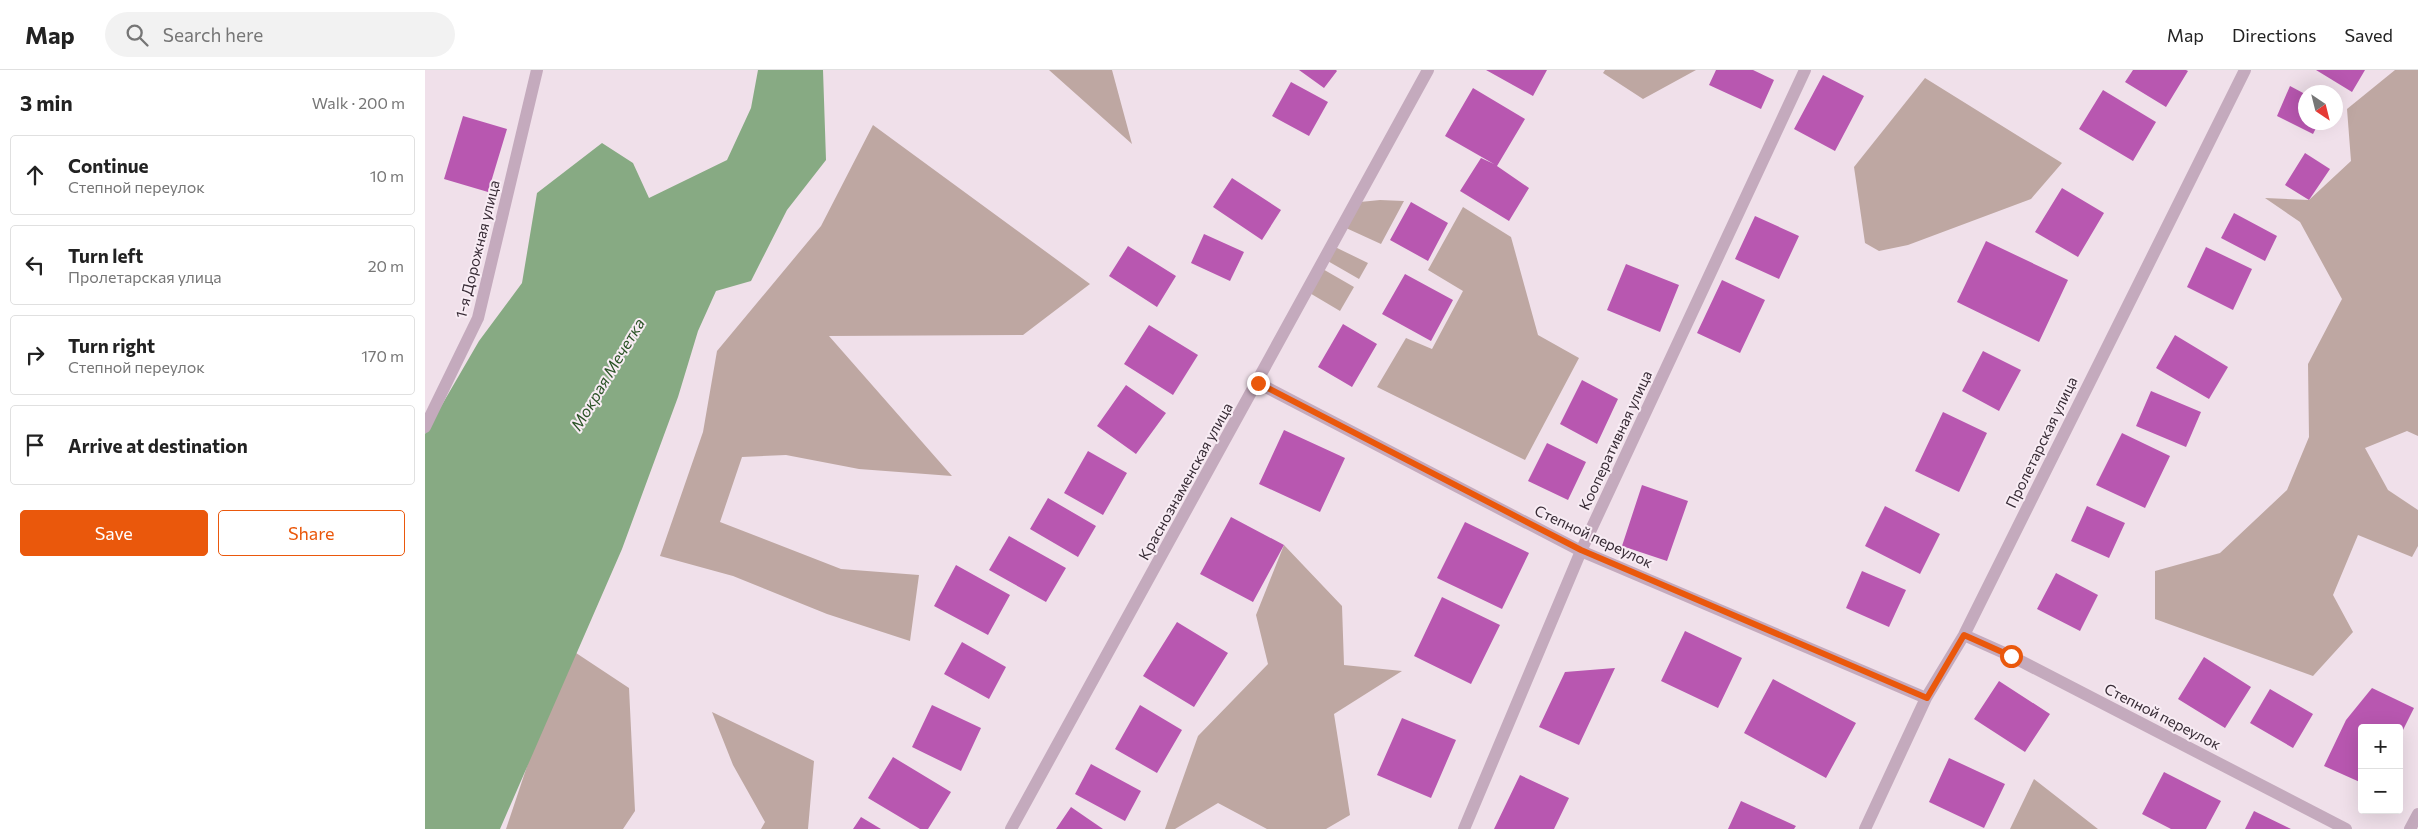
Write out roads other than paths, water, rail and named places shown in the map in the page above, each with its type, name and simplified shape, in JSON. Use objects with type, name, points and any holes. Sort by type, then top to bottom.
[{"type":"street","name":"1-я Дорожная улица","points":[[425,427],[479,318],[537,70]]},
{"type":"street","name":"Краснознаменская улица","points":[[1011,829],[1258,383],[1428,70]]},
{"type":"street","name":"Кооперативная улица","points":[[1464,829],[1581,550],[1805,70]]},
{"type":"street","name":"Пролетарская улица","points":[[1865,829],[1927,698],[1964,635],[2245,70]]},
{"type":"street","name":"Степной переулок","points":[[1258,383],[1581,550],[1927,698]]},
{"type":"street","name":"Степной переулок","points":[[1964,635],[2011,656],[2346,829]]},
{"type":"street","points":[[2410,829],[2418,814]]},
{"type":"water","name":"Мокрая Мечетка","points":[[758,70],[823,70],[826,160],[787,210],[751,281],[716,291],[698,331],[678,397],[622,549],[500,829],[425,829],[425,434],[479,341],[522,283],[537,193],[602,143],[633,163],[649,198],[727,160],[751,108]]}]
